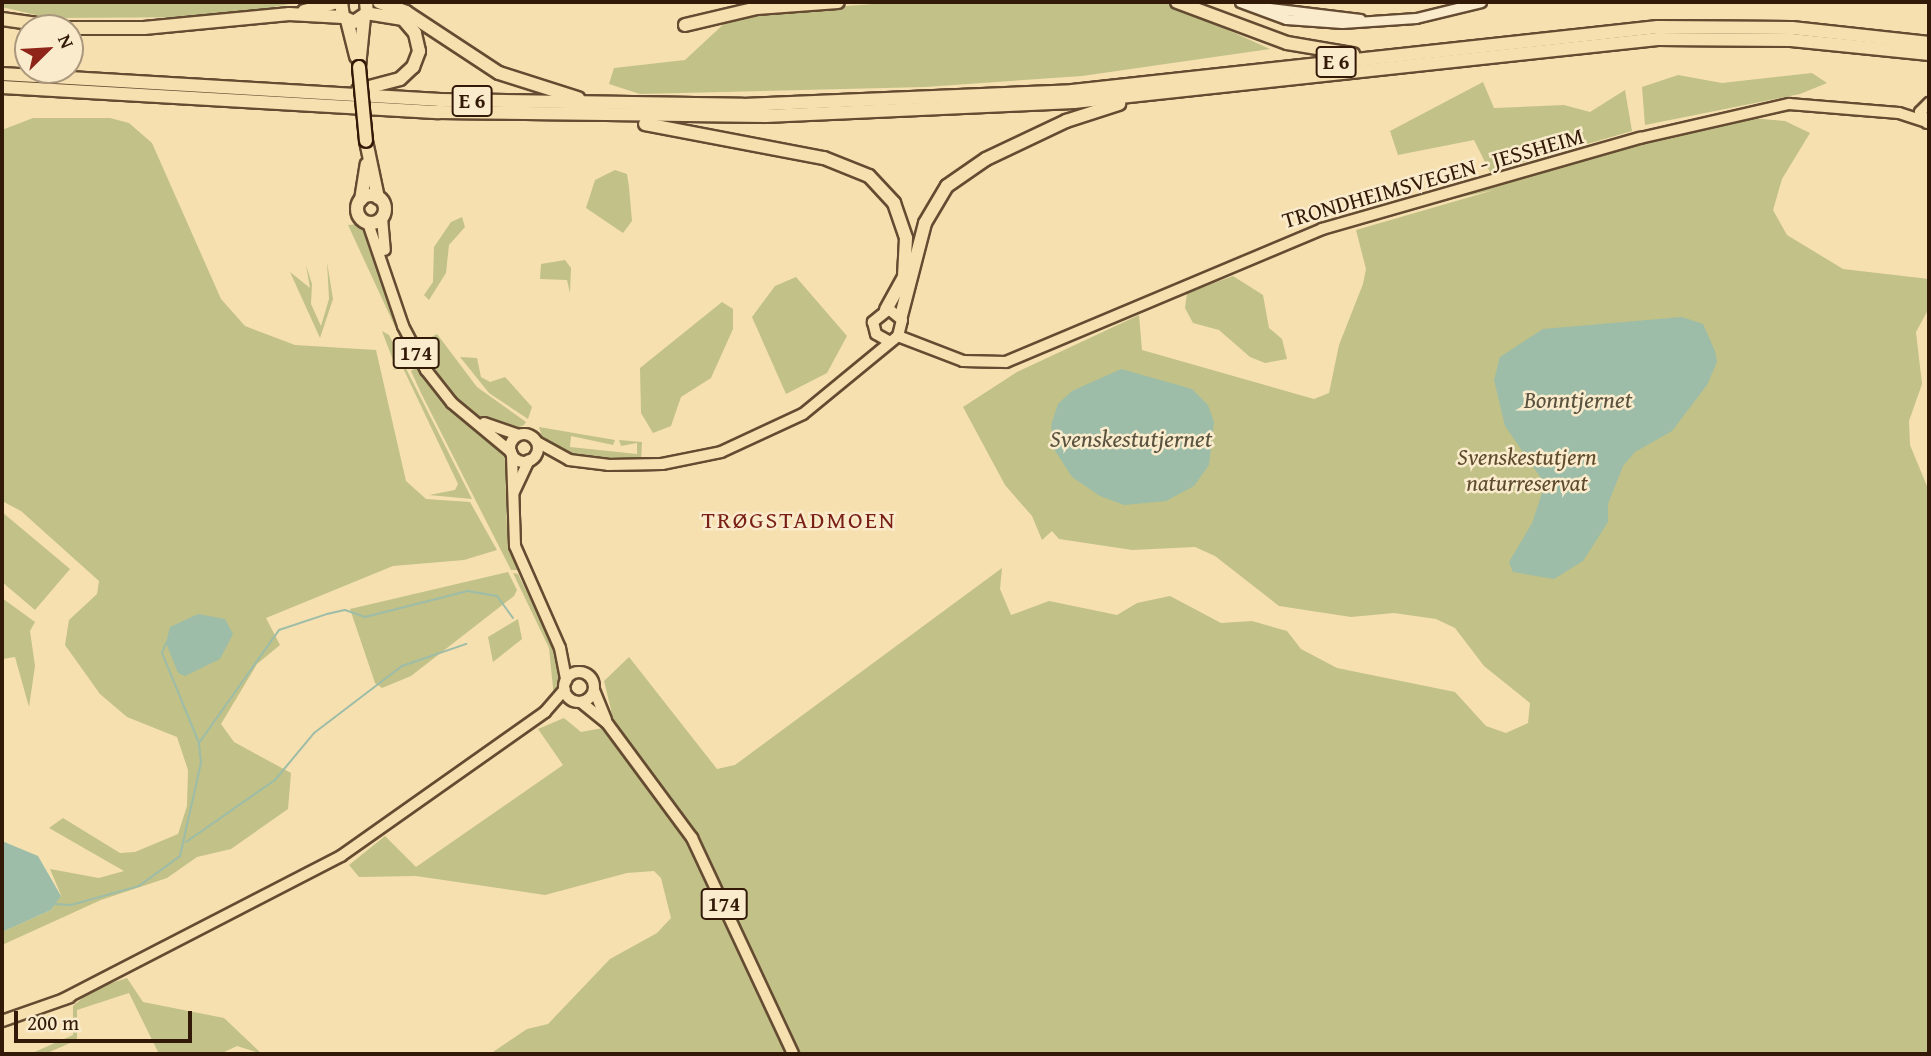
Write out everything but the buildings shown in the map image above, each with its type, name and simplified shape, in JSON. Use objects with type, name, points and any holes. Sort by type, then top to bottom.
[{"type":"highway","points":[[84,28],[144,28],[289,14],[339,2],[359,67],[368,160],[378,198],[385,209],[382,218],[368,223],[358,212],[368,160]]},
{"type":"highway","name":"E 6","points":[[379,2],[406,12],[475,60],[518,81],[610,111],[824,159],[869,176],[894,203],[906,238],[904,277],[886,309]]},
{"type":"highway","points":[[685,25],[757,8],[838,2]]},
{"type":"highway","name":"E 6","points":[[1177,2],[1317,51],[1398,54]]},
{"type":"highway","points":[[289,14],[345,19],[366,11],[359,67]]},
{"type":"highway","name":"E 6","points":[[335,94],[394,82],[416,61],[419,46],[407,23],[388,13],[366,11]]},
{"type":"highway","name":"E 6","points":[[2,75],[610,111],[998,97],[1658,27],[1792,28],[1929,43]]},
{"type":"highway","name":"E 6","points":[[2,87],[610,111],[860,114],[1134,96],[1658,39],[1791,40],[1929,54]]},
{"type":"highway","name":"E 6","points":[[902,320],[925,223],[947,186],[986,159],[1134,96]]},
{"type":"highway","points":[[361,200],[378,198]]},
{"type":"main road","points":[[1926,122],[1925,105],[1929,93]]},
{"type":"main road","name":"TRONDHEIMSVEGEN - JESSHEIM","points":[[893,338],[918,341],[963,361],[1006,362],[1322,229],[1640,138],[1789,104],[1899,113],[1926,122]]},
{"type":"main road","name":"TRONDHEIMSVEGEN - JESSHEIM","points":[[1899,113],[1925,105]]},
{"type":"main road","name":"174","points":[[382,218],[393,286],[431,369],[479,420],[517,435],[529,435],[537,442]]},
{"type":"main road","name":"174","points":[[368,223],[403,326],[426,370],[452,403],[512,454],[530,460]]},
{"type":"main road","points":[[530,460],[654,465],[733,448],[803,414],[861,362],[893,338],[902,320],[886,309],[874,317],[874,331],[861,362]]},
{"type":"main road","name":"TRONDHEIMSVEGEN - JESSHEIM","points":[[902,320],[918,341]]},
{"type":"main road","points":[[874,331],[893,338]]},
{"type":"main road","name":"174","points":[[517,435],[512,454],[511,502],[519,561],[560,649],[581,673],[591,678],[607,723],[692,838],[793,1054]]},
{"type":"main road","points":[[511,502],[537,442],[569,460]]},
{"type":"main road","name":"174","points":[[560,649],[565,685],[577,701],[607,723]]},
{"type":"main road","points":[[545,712],[565,685],[581,673]]},
{"type":"main road","points":[[2,1021],[64,999],[197,934],[341,856],[545,712],[577,701],[594,690]]},
{"type":"street","points":[[1240,2],[1300,21],[1427,16],[1480,2]]},
{"type":"green space","points":[[2,2],[301,2],[217,17],[84,18],[84,14],[32,14],[2,7]]},
{"type":"green space","points":[[903,2],[1166,2],[1270,49],[1082,76],[925,87],[640,94],[609,84],[614,68],[685,60],[728,20],[760,12]]},
{"type":"green space","points":[[1812,73],[1827,83],[1800,94],[1645,125],[1642,87],[1678,75],[1722,83]]},
{"type":"green space","points":[[1483,82],[1494,108],[1564,105],[1590,112],[1625,90],[1632,131],[1490,172],[1474,140],[1398,155],[1390,131]]},
{"type":"green space","name":"Svenskestutjern naturreservat","points":[[1794,108],[1821,109],[1861,118],[1802,110],[1750,118],[1785,121],[1810,133],[1782,179],[1773,210],[1787,235],[1843,269],[1929,279],[1929,308],[1916,332],[1922,384],[1909,421],[1910,445],[1929,491],[1929,1054],[490,1054],[527,1029],[548,1024],[610,959],[657,933],[671,918],[661,878],[654,871],[627,873],[545,895],[416,876],[359,877],[349,865],[385,836],[416,867],[563,765],[538,729],[564,718],[581,732],[603,728],[613,718],[604,681],[629,657],[717,769],[735,765],[1002,568],[1000,589],[1011,615],[1049,601],[1117,615],[1137,603],[1170,596],[1221,623],[1252,621],[1287,631],[1301,649],[1337,668],[1455,692],[1486,726],[1506,733],[1528,723],[1530,703],[1484,666],[1455,628],[1436,619],[1394,613],[1351,617],[1279,606],[1215,556],[1195,547],[1132,550],[1059,539],[1052,531],[1042,540],[1032,516],[1005,485],[963,407],[1017,372],[1139,315],[1142,350],[1314,399],[1329,393],[1339,345],[1363,284],[1366,269],[1356,230],[1494,190],[1394,212],[1610,149]]},
{"type":"green space","points":[[33,118],[110,118],[129,123],[152,143],[221,299],[245,326],[295,345],[376,350],[406,481],[426,499],[470,502],[497,550],[464,560],[393,566],[266,618],[280,645],[257,664],[221,724],[234,742],[291,773],[288,809],[231,849],[197,857],[167,878],[101,900],[2,945],[2,932],[51,910],[61,895],[50,869],[99,878],[124,871],[49,828],[63,818],[120,853],[135,852],[178,834],[187,806],[188,770],[177,737],[127,717],[100,694],[65,645],[69,620],[97,594],[99,581],[21,511],[2,501],[2,130]]},
{"type":"green space","points":[[615,170],[627,174],[629,187],[632,221],[623,233],[586,208],[595,180]]},
{"type":"green space","points":[[462,217],[465,227],[449,245],[446,273],[429,300],[424,295],[433,282],[434,247],[451,222]]},
{"type":"green space","points":[[360,224],[367,231],[403,344],[348,225]]},
{"type":"green space","points":[[565,260],[571,268],[570,293],[567,280],[540,279],[541,264]]},
{"type":"green space","points":[[327,262],[333,299],[320,338],[290,272],[310,288],[306,265],[312,284],[311,304],[321,326],[329,299]]},
{"type":"green space","points":[[1233,276],[1263,295],[1269,328],[1282,339],[1287,359],[1265,363],[1250,357],[1219,330],[1193,323],[1185,308],[1187,293]]},
{"type":"green space","points":[[796,277],[847,336],[827,373],[786,394],[752,317],[775,286]]},
{"type":"green space","points":[[722,302],[733,309],[733,329],[711,378],[681,397],[671,426],[653,433],[641,413],[640,368]]},
{"type":"green space","points":[[382,331],[389,335],[472,499],[429,495],[455,490],[458,484],[403,368],[392,370],[396,368]]},
{"type":"green space","points":[[437,334],[477,387],[526,422],[524,425],[513,430],[488,423],[455,396],[435,369],[424,341]]},
{"type":"green space","points":[[460,357],[477,358],[481,377],[490,382],[505,377],[532,407],[528,419],[489,393]]},
{"type":"green space","points":[[418,366],[505,454],[507,530],[518,570],[511,570],[422,395],[411,371]]},
{"type":"green space","points":[[539,427],[615,440],[613,445],[571,436],[570,447],[637,454],[637,443],[621,446],[619,440],[642,442],[641,461],[565,454],[543,440]]},
{"type":"green space","points":[[2,512],[70,569],[35,610],[2,582]]},
{"type":"green space","points":[[508,572],[517,590],[514,596],[411,676],[382,688],[375,683],[350,609]]},
{"type":"green space","points":[[513,573],[518,574],[555,650],[561,682],[554,698],[549,648]]},
{"type":"green space","points":[[2,598],[35,622],[30,631],[35,666],[29,707],[15,657],[2,659]]},
{"type":"green space","points":[[518,619],[522,639],[493,662],[488,637]]},
{"type":"green space","points":[[127,978],[143,1002],[224,1018],[262,1054],[237,1046],[220,1054],[159,1054],[129,993],[77,1010],[77,1040],[45,1054],[30,1054],[73,1035],[73,1006],[93,989]]},
{"type":"water","name":"Bonntjernet","points":[[1682,317],[1703,324],[1715,351],[1717,362],[1707,385],[1672,431],[1635,452],[1623,466],[1608,504],[1608,522],[1583,561],[1554,579],[1513,572],[1509,562],[1532,523],[1545,484],[1505,426],[1494,380],[1500,357],[1543,329]]},
{"type":"water","name":"Svenskestutjernet","points":[[1121,369],[1192,389],[1208,405],[1214,422],[1209,465],[1194,486],[1166,501],[1124,505],[1100,496],[1072,477],[1054,449],[1051,425],[1058,404],[1072,391]]},
{"type":"water","points":[[198,614],[225,619],[233,634],[220,659],[185,676],[178,673],[166,643],[170,627]]},
{"type":"water","points":[[2,841],[38,856],[61,896],[51,910],[2,932]]},
{"type":"waterway","points":[[199,743],[279,630],[345,610],[365,617],[468,591],[497,596],[513,618]]},
{"type":"waterway","points":[[55,904],[71,905],[139,886],[180,856],[201,763],[199,743],[162,653],[166,643]]},
{"type":"waterway","points":[[186,842],[275,780],[314,733],[402,666],[466,644]]},
{"type":"district","name":"TRØGSTADMOEN","points":[[799,520]]}]
